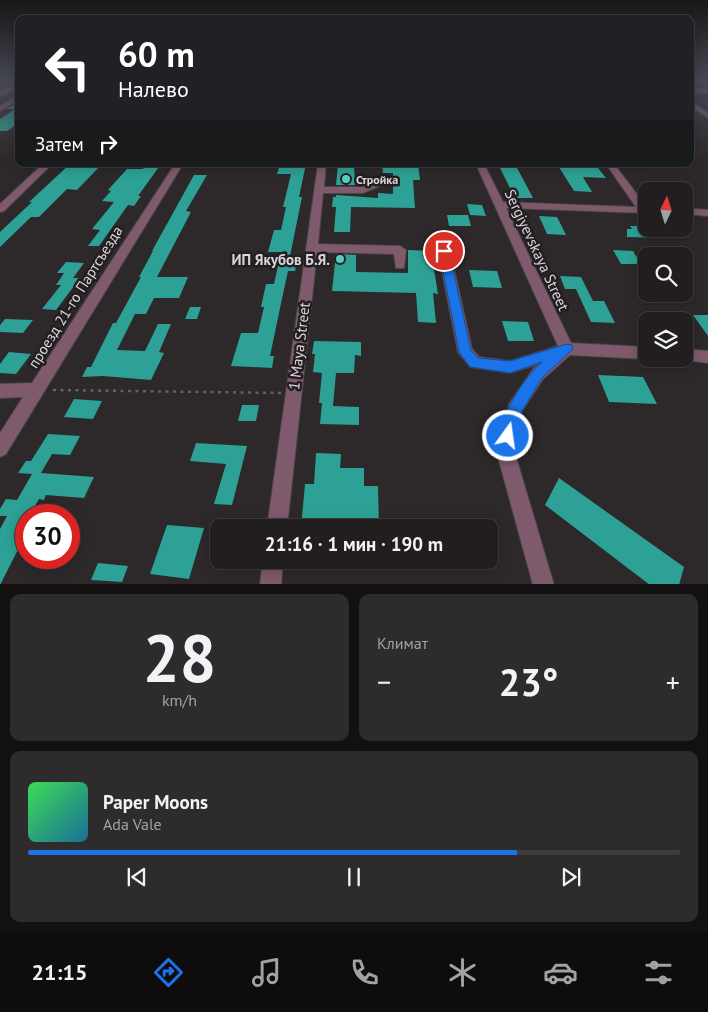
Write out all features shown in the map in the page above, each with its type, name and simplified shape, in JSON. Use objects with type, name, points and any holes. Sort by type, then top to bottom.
[{"type":"street","points":[[697,108],[708,116]]},
{"type":"street","points":[[0,208],[45,167]]},
{"type":"street","name":"проезд 21-го Партсъезда","points":[[0,448],[177,167]]},
{"type":"street","name":"1 Maya Street","points":[[277,519],[322,167]]},
{"type":"street","name":"Sergiyevskaya Street","points":[[481,167],[567,349]]},
{"type":"street","points":[[612,167],[638,201]]},
{"type":"street","points":[[318,190],[363,190],[379,184]]},
{"type":"street","points":[[499,204],[638,210]]},
{"type":"street","points":[[693,211],[708,212]]},
{"type":"street","points":[[311,248],[400,250],[400,265]]},
{"type":"street","points":[[444,251],[465,352],[475,363],[510,367],[567,349],[638,353]]},
{"type":"street","points":[[544,584],[505,450],[515,409],[538,374],[567,349]]},
{"type":"street","points":[[693,356],[708,357]]},
{"type":"street","points":[[0,391],[36,390]]},
{"type":"street","points":[[270,584],[271,569]]},
{"type":"path","points":[[36,390],[293,393]]},
{"type":"building","points":[[15,109],[15,126],[7,131],[0,131],[0,119]]},
{"type":"building","points":[[67,167],[99,167],[77,190],[67,189],[39,217],[31,217],[0,247],[0,232],[32,202],[29,202]]},
{"type":"building","points":[[145,167],[159,167],[138,196],[141,196],[134,206],[128,205],[99,246],[88,246],[100,230],[92,229],[114,202],[102,201],[111,191],[108,190],[127,169],[143,169]]},
{"type":"building","points":[[279,167],[305,167],[299,197],[302,197],[289,261],[297,261],[295,271],[288,271],[270,356],[274,356],[272,368],[231,366],[241,333],[258,333],[264,307],[261,307],[266,284],[274,284],[281,252],[268,252],[274,230],[281,230],[286,207],[283,207],[291,174],[277,174]]},
{"type":"building","points":[[338,167],[354,167],[355,185],[336,185]]},
{"type":"building","points":[[382,167],[418,167],[420,180],[413,180],[415,208],[351,207],[350,232],[334,232],[336,207],[332,207],[333,197],[336,197],[336,195],[378,198],[378,193],[393,194],[393,173],[383,173]]},
{"type":"building","points":[[500,167],[517,167],[533,198],[515,198]]},
{"type":"building","points":[[559,167],[598,168],[606,178],[583,177],[592,192],[574,191]]},
{"type":"building","points":[[194,175],[207,175],[186,211],[191,212],[157,277],[188,277],[179,298],[154,298],[146,314],[135,314],[117,350],[145,351],[158,324],[171,324],[159,352],[164,353],[151,380],[103,376],[82,377],[87,367],[91,367],[113,323],[116,323],[141,277],[139,277],[152,251]]},
{"type":"building","points":[[467,204],[482,205],[486,216],[470,215]]},
{"type":"building","points":[[447,215],[468,215],[471,226],[449,226]]},
{"type":"building","points":[[539,216],[557,217],[566,235],[547,234]]},
{"type":"building","points":[[630,226],[638,226],[638,237],[627,237],[627,229],[632,229]]},
{"type":"building","points":[[408,250],[431,251],[438,294],[433,293],[436,323],[418,322],[416,293],[332,291],[336,254],[356,255],[356,272],[408,273]]},
{"type":"building","points":[[613,250],[633,251],[638,259],[638,264],[621,264]]},
{"type":"building","points":[[66,262],[84,263],[73,278],[80,278],[56,310],[42,309],[61,285],[56,285],[64,273],[57,273]]},
{"type":"building","points":[[469,270],[497,271],[502,288],[473,287]]},
{"type":"building","points":[[560,276],[581,277],[593,301],[604,301],[615,323],[591,322],[576,289],[565,289]]},
{"type":"building","points":[[190,307],[201,307],[197,319],[185,319]]},
{"type":"building","points":[[693,315],[708,315],[708,336]]},
{"type":"building","points":[[5,319],[33,320],[23,333],[0,332],[0,325]]},
{"type":"building","points":[[502,321],[528,322],[534,341],[508,341]]},
{"type":"building","points":[[314,341],[361,342],[361,356],[355,355],[354,373],[336,373],[333,406],[359,407],[359,425],[320,424],[322,403],[319,403],[322,373],[313,372],[315,354],[312,354]]},
{"type":"building","points":[[9,352],[31,354],[16,374],[0,373],[0,364]]},
{"type":"building","points":[[598,375],[643,377],[657,404],[609,402]]},
{"type":"building","points":[[74,399],[102,401],[93,419],[64,417]]},
{"type":"building","points":[[242,405],[259,405],[256,421],[238,421]]},
{"type":"building","points":[[48,434],[80,436],[70,455],[52,454],[41,473],[94,477],[84,498],[46,495],[44,500],[39,499],[36,504],[15,504],[15,556],[0,584],[0,529],[7,516],[0,516],[0,509],[6,499],[17,500],[32,474],[18,473],[26,461],[31,461]]},
{"type":"building","points":[[196,443],[247,446],[232,505],[214,504],[226,464],[190,461]]},
{"type":"building","points":[[316,453],[341,454],[340,468],[364,468],[364,486],[378,486],[379,519],[302,519],[305,484],[314,484]]},
{"type":"building","points":[[559,478],[684,567],[679,584],[649,584],[545,505]]},
{"type":"building","points":[[167,525],[204,528],[189,579],[150,574]]},
{"type":"building","points":[[98,563],[128,566],[122,582],[91,580]]},
{"type":"place","name":"Стройка","points":[[346,179]]},
{"type":"place","name":"ИП Якубов Б.Я.","points":[[340,259]]},
{"type":"route","points":[[444,251],[465,352],[475,363],[510,367],[567,349],[538,374],[515,409],[508,436]]}]
